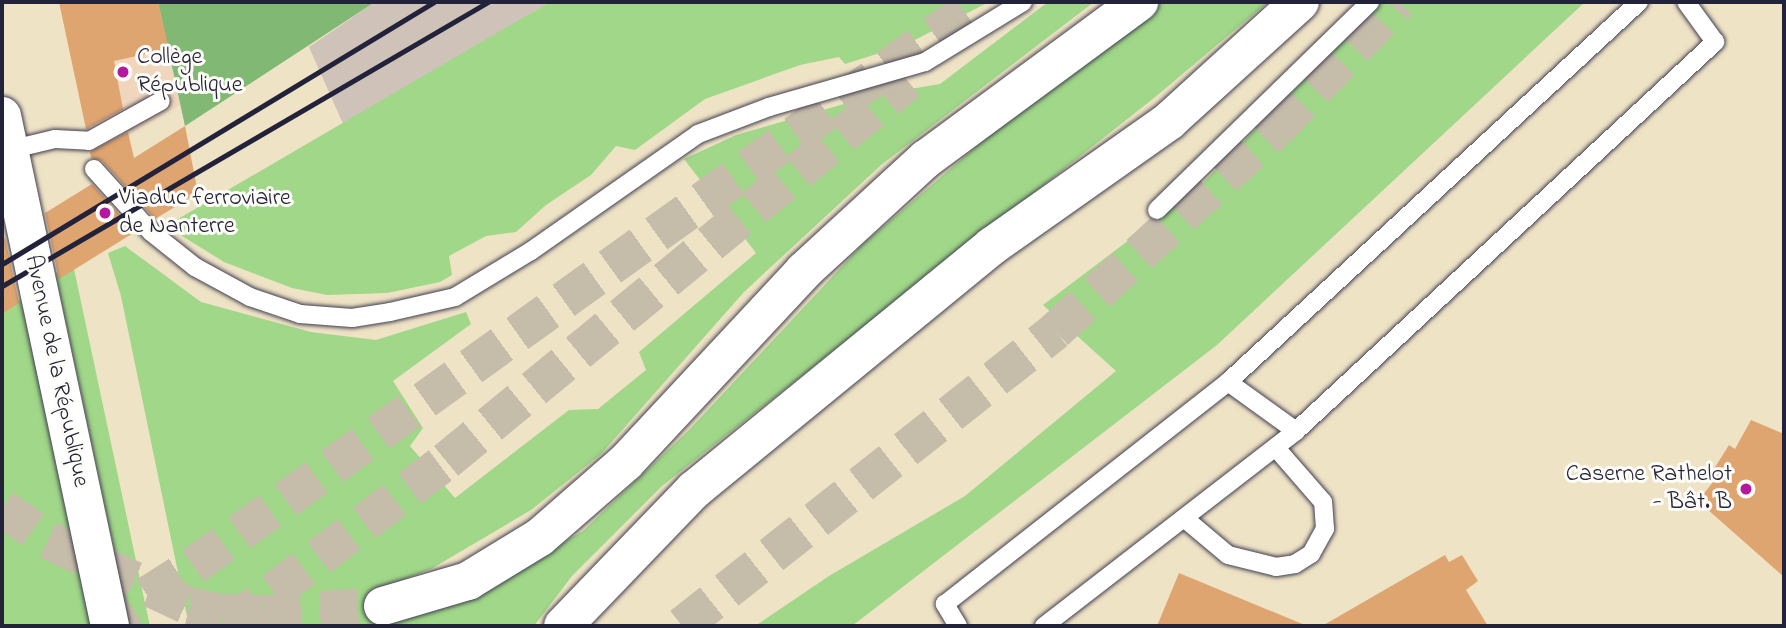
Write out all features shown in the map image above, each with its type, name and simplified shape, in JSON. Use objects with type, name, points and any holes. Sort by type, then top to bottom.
[{"type":"main road","points":[[383,606],[468,581],[540,537],[626,462],[804,271],[926,159],[1139,2]]},
{"type":"main road","points":[[567,623],[694,490],[992,246],[1169,121],[1300,2]]},
{"type":"main road","name":"Avenue de la République","points":[[6,133],[110,626]]},
{"type":"lane","points":[[94,169],[152,232],[195,267],[250,297],[300,314],[352,318],[390,312],[455,297],[531,251],[698,134],[769,107],[925,62],[1023,2]]},
{"type":"lane","points":[[1157,210],[1370,2]]},
{"type":"lane","points":[[958,626],[944,604],[1228,382],[1639,2]]},
{"type":"lane","points":[[1044,626],[1296,431],[1716,42],[1686,2]]},
{"type":"lane","points":[[6,133],[89,141],[161,101]]},
{"type":"lane","points":[[1228,382],[1296,431]]},
{"type":"lane","points":[[1184,518],[1228,555],[1276,567],[1294,564],[1311,554],[1325,529],[1323,502],[1276,448]]},
{"type":"shaded area","name":"Collège République","points":[[59,2],[158,2],[180,105],[93,156]]},
{"type":"shaded area","points":[[375,2],[550,2],[344,126],[309,47]]},
{"type":"green space","points":[[158,2],[375,2],[185,126]]},
{"type":"green space","points":[[550,2],[989,2],[905,45],[845,64],[839,57],[800,65],[705,99],[635,150],[616,146],[591,175],[546,205],[516,232],[486,236],[449,256],[452,275],[440,282],[387,293],[327,295],[292,288],[224,262],[166,226]]},
{"type":"green space","points":[[1048,2],[1094,2],[881,165],[744,292],[601,454],[531,510],[431,569],[378,589],[475,594],[583,531],[689,430],[862,245],[1078,59],[1154,2],[1268,2],[1154,98],[662,486],[572,576],[534,626],[189,626],[121,296],[108,253],[125,246],[201,302],[311,332],[376,340],[466,312],[471,324],[393,381],[423,428],[410,446],[455,498],[569,410],[598,409],[646,370],[639,352],[756,253],[684,159],[736,135],[875,95],[940,84]]},
{"type":"green space","points":[[1381,2],[1585,2],[1217,345],[852,626],[755,626],[829,576],[965,496],[1116,371],[1043,305],[1198,188]]},
{"type":"green space","points":[[74,269],[150,625],[130,626],[55,273]]},
{"type":"green space","points":[[21,299],[94,626],[2,626],[2,311]]},
{"type":"building","name":"Collège République","points":[[59,2],[158,2],[169,49],[114,61],[123,109],[86,129]]},
{"type":"building","points":[[185,126],[198,193],[155,219],[102,161],[91,158],[90,152],[128,132],[134,158]]},
{"type":"building","points":[[92,184],[135,232],[59,279],[45,213]]},
{"type":"building","points":[[5,238],[19,303],[2,314],[2,240]]},
{"type":"building","name":"Caserne Rathelot - Bât. B","points":[[1751,420],[1784,434],[1784,577],[1698,501],[1717,477],[1712,472],[1729,445],[1735,449]]},
{"type":"building","points":[[1445,555],[1449,562],[1462,555],[1478,581],[1466,590],[1488,626],[1322,626]]},
{"type":"building","points":[[1179,573],[1305,625],[1305,626],[1157,626]]},
{"type":"tunnel","points":[[99,626],[193,566],[980,2]]},
{"type":"tunnel","points":[[682,626],[1055,331],[1275,130],[1398,2]]},
{"type":"tunnel","points":[[228,626],[446,461],[908,81]]},
{"type":"tunnel","points":[[2,508],[48,540],[189,606],[223,613],[263,614],[383,606]]},
{"type":"railway","points":[[2,264],[434,2]]},
{"type":"railway","points":[[2,286],[488,2]]},
{"type":"place","name":"Collège République","points":[[123,72]]},
{"type":"place","name":"Viaduc ferroviaire de Nanterre","points":[[105,213]]},
{"type":"place","name":"Caserne Rathelot - Bât. B","points":[[1746,489]]}]
